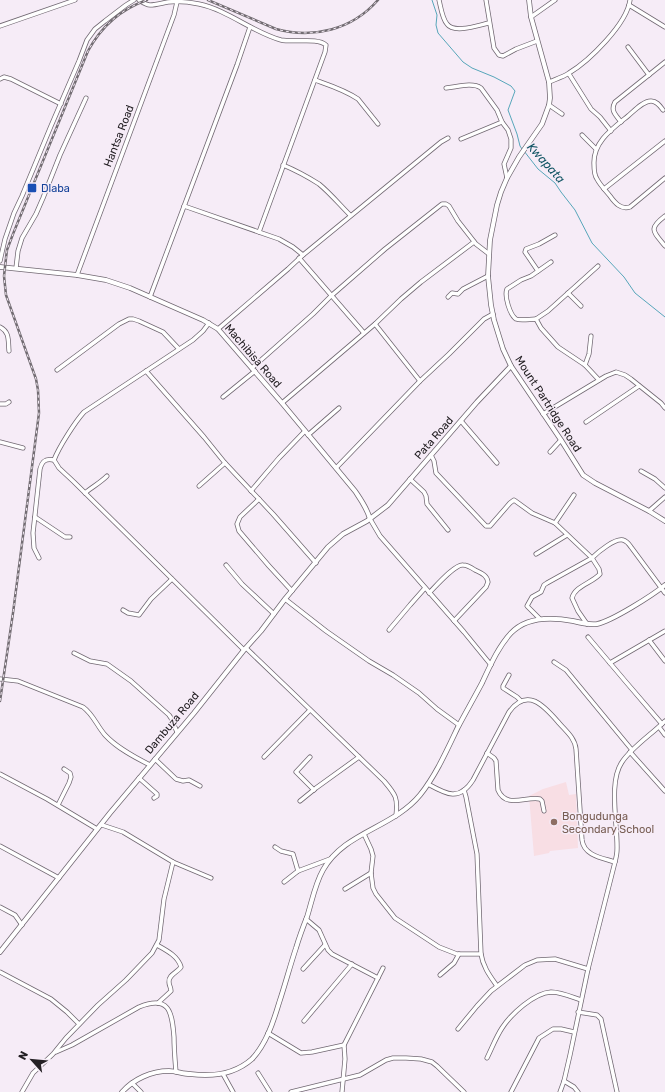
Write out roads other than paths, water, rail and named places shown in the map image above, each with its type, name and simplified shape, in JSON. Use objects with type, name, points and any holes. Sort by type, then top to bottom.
[{"type":"street","points":[[0,26],[75,0]]},
{"type":"street","points":[[0,261],[5,239],[14,213],[83,54],[86,43],[95,29],[134,0]]},
{"type":"street","points":[[139,0],[150,5],[177,2],[206,6],[224,13],[269,36],[282,40],[298,42],[316,41],[326,45],[315,80],[259,232]]},
{"type":"street","points":[[439,0],[445,21],[450,28],[461,29],[489,23]]},
{"type":"street","points":[[486,0],[494,48],[499,55],[503,56],[537,41]]},
{"type":"street","name":"Mount Partridge Road","points":[[529,0],[531,17],[549,82],[549,105],[542,124],[519,157],[507,178],[497,205],[489,254],[488,276],[493,314],[499,337],[508,361],[584,475],[595,483],[649,511]]},
{"type":"street","points":[[531,17],[554,0]]},
{"type":"street","points":[[549,82],[569,74],[609,38],[629,5],[630,0]]},
{"type":"street","name":"Hantsa Road","points":[[77,275],[174,15],[177,2]]},
{"type":"street","points":[[629,5],[665,27]]},
{"type":"street","points":[[150,297],[250,27]]},
{"type":"street","points":[[628,47],[649,74]]},
{"type":"street","points":[[621,122],[613,111],[613,105],[615,102],[665,62]]},
{"type":"street","points":[[569,74],[591,109],[611,131]]},
{"type":"street","points":[[0,79],[4,77],[12,79],[61,104]]},
{"type":"street","points":[[315,80],[354,96],[378,124]]},
{"type":"street","points":[[446,88],[474,85],[479,86],[497,110],[502,122],[508,130],[511,139],[511,148],[504,164],[507,178]]},
{"type":"street","points":[[16,268],[18,251],[22,238],[41,204],[60,155],[86,98]]},
{"type":"street","points":[[663,110],[658,104],[651,101],[643,104],[600,141],[596,148],[594,158],[595,174],[597,179],[604,189],[622,208],[630,207],[665,178]]},
{"type":"street","points":[[549,105],[562,114]]},
{"type":"street","points":[[461,139],[502,122]]},
{"type":"street","points":[[582,135],[596,148]]},
{"type":"street","points":[[218,329],[288,269],[302,254],[435,146],[448,138]]},
{"type":"street","points":[[604,189],[665,141]]},
{"type":"street","points":[[283,165],[320,185],[350,215]]},
{"type":"street","points":[[223,397],[254,370],[331,296],[442,204],[449,206],[474,242],[489,254]]},
{"type":"street","points":[[184,206],[287,243],[302,254]]},
{"type":"street","points":[[665,216],[655,224],[654,230],[655,234],[665,246]]},
{"type":"street","points":[[538,271],[525,251],[526,249],[540,244],[555,235]]},
{"type":"street","points":[[282,403],[316,372],[375,324],[421,282],[474,242]]},
{"type":"street","points":[[299,258],[364,333]]},
{"type":"street","points":[[551,262],[507,289],[505,294],[514,317],[520,320],[536,319],[548,311],[598,266]]},
{"type":"street","name":"Machibisa Road","points":[[0,267],[77,275],[118,283],[208,323],[218,329],[336,468],[364,503],[370,519]]},
{"type":"street","points":[[448,297],[452,293],[458,294],[463,289],[488,276]]},
{"type":"street","points":[[568,293],[581,306]]},
{"type":"street","points":[[336,468],[420,381],[484,319],[493,314]]},
{"type":"street","points":[[57,370],[119,324],[129,319],[139,321],[159,330],[179,349]]},
{"type":"street","points":[[536,319],[541,328],[558,347],[585,365],[598,380]]},
{"type":"street","points":[[54,460],[84,412],[194,340],[203,331],[208,323]]},
{"type":"street","points":[[375,324],[420,381]]},
{"type":"street","points":[[0,327],[7,332],[9,351]]},
{"type":"street","points":[[585,365],[590,354],[591,336]]},
{"type":"street","name":"Pata Road","points":[[370,519],[388,505],[511,366]]},
{"type":"street","points":[[146,371],[204,437],[224,463],[259,499],[316,563]]},
{"type":"street","points":[[543,414],[598,380],[616,372],[625,375],[661,403],[665,408]]},
{"type":"street","points":[[586,422],[639,386]]},
{"type":"street","points":[[0,404],[6,404],[8,402]]},
{"type":"street","points":[[251,491],[279,458],[307,433],[339,408]]},
{"type":"street","points":[[461,421],[498,463]]},
{"type":"street","points":[[550,452],[561,440]]},
{"type":"street","points":[[0,442],[23,448]]},
{"type":"street","points":[[431,455],[434,461],[436,473],[486,526],[490,526],[514,500],[532,513],[555,523],[592,558],[600,574],[576,591],[572,596],[578,611],[587,624]]},
{"type":"street","points":[[39,558],[34,548],[33,541],[34,517],[41,465],[47,459],[54,460],[59,468],[172,579],[245,649],[254,655],[384,781],[395,795],[396,816]]},
{"type":"street","points":[[199,486],[224,463]]},
{"type":"street","points":[[641,471],[655,479],[665,488]]},
{"type":"street","points":[[85,493],[98,485],[107,476]]},
{"type":"street","points":[[410,479],[424,492],[428,504],[448,530]]},
{"type":"street","points":[[555,523],[574,495]]},
{"type":"street","points":[[665,497],[649,511],[665,521]]},
{"type":"street","points":[[259,499],[240,517],[237,524],[239,531],[292,591]]},
{"type":"street","points":[[34,517],[65,537],[70,537]]},
{"type":"street","points":[[370,519],[380,536],[491,665]]},
{"type":"street","name":"Dambuza Road","points":[[0,952],[97,829],[102,825],[333,542],[340,536],[370,519]]},
{"type":"street","points":[[536,554],[568,535]]},
{"type":"street","points":[[540,619],[527,606],[532,597],[541,592],[547,583],[592,558],[613,543],[621,540],[628,543],[663,586],[665,593]]},
{"type":"street","points":[[226,565],[242,584],[274,614]]},
{"type":"street","points":[[429,593],[451,571],[460,565],[481,572],[487,577],[488,582],[486,587],[454,621]]},
{"type":"street","points":[[122,610],[128,613],[139,614],[151,599],[172,579]]},
{"type":"street","points":[[122,1092],[132,1083],[157,1072],[170,1071],[200,1075],[223,1074],[235,1070],[249,1061],[259,1050],[273,1023],[322,872],[330,859],[350,841],[396,816],[415,801],[428,784],[442,759],[503,642],[512,632],[525,623],[540,619],[556,619],[587,624],[597,624],[607,621],[644,600],[663,586]]},
{"type":"street","points":[[389,630],[425,588]]},
{"type":"street","points":[[285,599],[326,631],[419,693],[437,709],[459,725]]},
{"type":"street","points":[[610,663],[665,630]]},
{"type":"street","points":[[560,1092],[564,1080],[588,969],[616,862],[615,780],[617,772],[621,762],[631,751],[664,723],[588,637]]},
{"type":"street","points":[[649,640],[665,661]]},
{"type":"street","points":[[74,653],[90,661],[105,663],[128,678],[169,715],[177,732]]},
{"type":"street","points":[[554,662],[566,670],[665,791]]},
{"type":"street","points":[[509,675],[503,688],[517,697],[520,701]]},
{"type":"street","points":[[0,679],[18,681],[83,707],[90,713],[102,731],[112,742],[132,756],[150,765]]},
{"type":"street","points":[[428,784],[446,793],[460,793],[468,787],[473,780],[512,707],[520,701],[532,700],[540,703],[573,739],[576,749],[582,844],[590,854],[616,862]]},
{"type":"street","points":[[264,757],[310,710]]},
{"type":"street","points":[[659,727],[665,735]]},
{"type":"street","points":[[487,753],[496,761],[498,790],[500,794],[505,799],[511,801],[533,798],[540,799],[542,801],[544,811]]},
{"type":"street","points":[[310,757],[296,772],[314,790]]},
{"type":"street","points":[[300,801],[359,757]]},
{"type":"street","points":[[155,759],[176,779],[183,781],[190,780],[200,786]]},
{"type":"street","points":[[58,805],[71,777],[70,773],[64,769]]},
{"type":"street","points":[[0,774],[58,805],[97,829]]},
{"type":"street","points":[[139,778],[157,794],[154,798]]},
{"type":"street","points":[[464,790],[477,854],[481,954],[483,964],[497,986]]},
{"type":"street","points":[[102,825],[127,834],[173,862],[211,878]]},
{"type":"street","points":[[364,834],[373,856],[371,873],[373,889],[395,918],[439,947],[459,954],[481,954]]},
{"type":"street","points":[[0,846],[59,878]]},
{"type":"street","points":[[275,848],[293,854],[298,870]]},
{"type":"street","points":[[284,882],[298,870],[330,859]]},
{"type":"street","points":[[22,1092],[33,1073],[55,1052],[98,1005],[149,957],[157,946],[160,935],[164,899],[173,862]]},
{"type":"street","points":[[345,889],[371,873]]},
{"type":"street","points":[[0,907],[14,915],[22,925]]},
{"type":"street","points":[[306,919],[319,930],[328,950],[332,954],[378,978]]},
{"type":"street","points":[[303,969],[325,944]]},
{"type":"street","points":[[157,946],[164,949],[181,964],[181,967],[169,978],[172,989],[171,991],[158,1003]]},
{"type":"street","points":[[440,975],[454,963],[459,954]]},
{"type":"street","points":[[458,1029],[491,991],[525,965],[537,960],[554,959],[588,969]]},
{"type":"street","points":[[304,1021],[352,964]]},
{"type":"street","points":[[342,1092],[344,1045],[383,968]]},
{"type":"street","points":[[0,972],[51,999],[79,1024]]},
{"type":"street","points":[[487,1058],[499,1032],[509,1019],[524,1005],[537,996],[553,992],[581,1000]]},
{"type":"street","points":[[55,1052],[72,1045],[139,1007],[150,1002],[158,1003],[166,1007],[172,1018],[176,1072]]},
{"type":"street","points":[[578,1012],[597,1015],[601,1019],[617,1092]]},
{"type":"street","points":[[511,1092],[539,1038],[553,1029],[574,1032]]},
{"type":"street","points":[[268,1033],[301,1052],[312,1052],[344,1045]]},
{"type":"street","points":[[291,1092],[360,1075],[389,1058],[421,1059],[432,1062],[464,1092]]},
{"type":"street","points":[[258,1072],[270,1092]]},
{"type":"street","points":[[223,1074],[233,1092]]},
{"type":"street","points":[[564,1080],[574,1086],[578,1092]]},
{"type":"street","points":[[132,1083],[141,1092]]},
{"type":"waterway","name":"Kwapata","points":[[432,0],[437,15],[436,25],[438,33],[463,62],[472,68],[511,86],[515,91],[508,110],[522,149]]},
{"type":"waterway","name":"Kwapata","points":[[524,151],[538,169],[555,183],[575,210],[592,243],[624,277],[635,293],[665,317]]},
{"type":"railway","points":[[0,701],[39,413],[36,379],[6,295],[4,276],[7,250],[93,42],[99,34],[120,14],[147,0]]},
{"type":"railway","points":[[208,0],[276,29],[304,33],[331,30],[344,25],[356,19],[378,0]]},
{"type":"place","name":"Dlaba","points":[[32,188]]},
{"type":"place","name":"Bongudunga Secondary School","points":[[554,822]]}]
